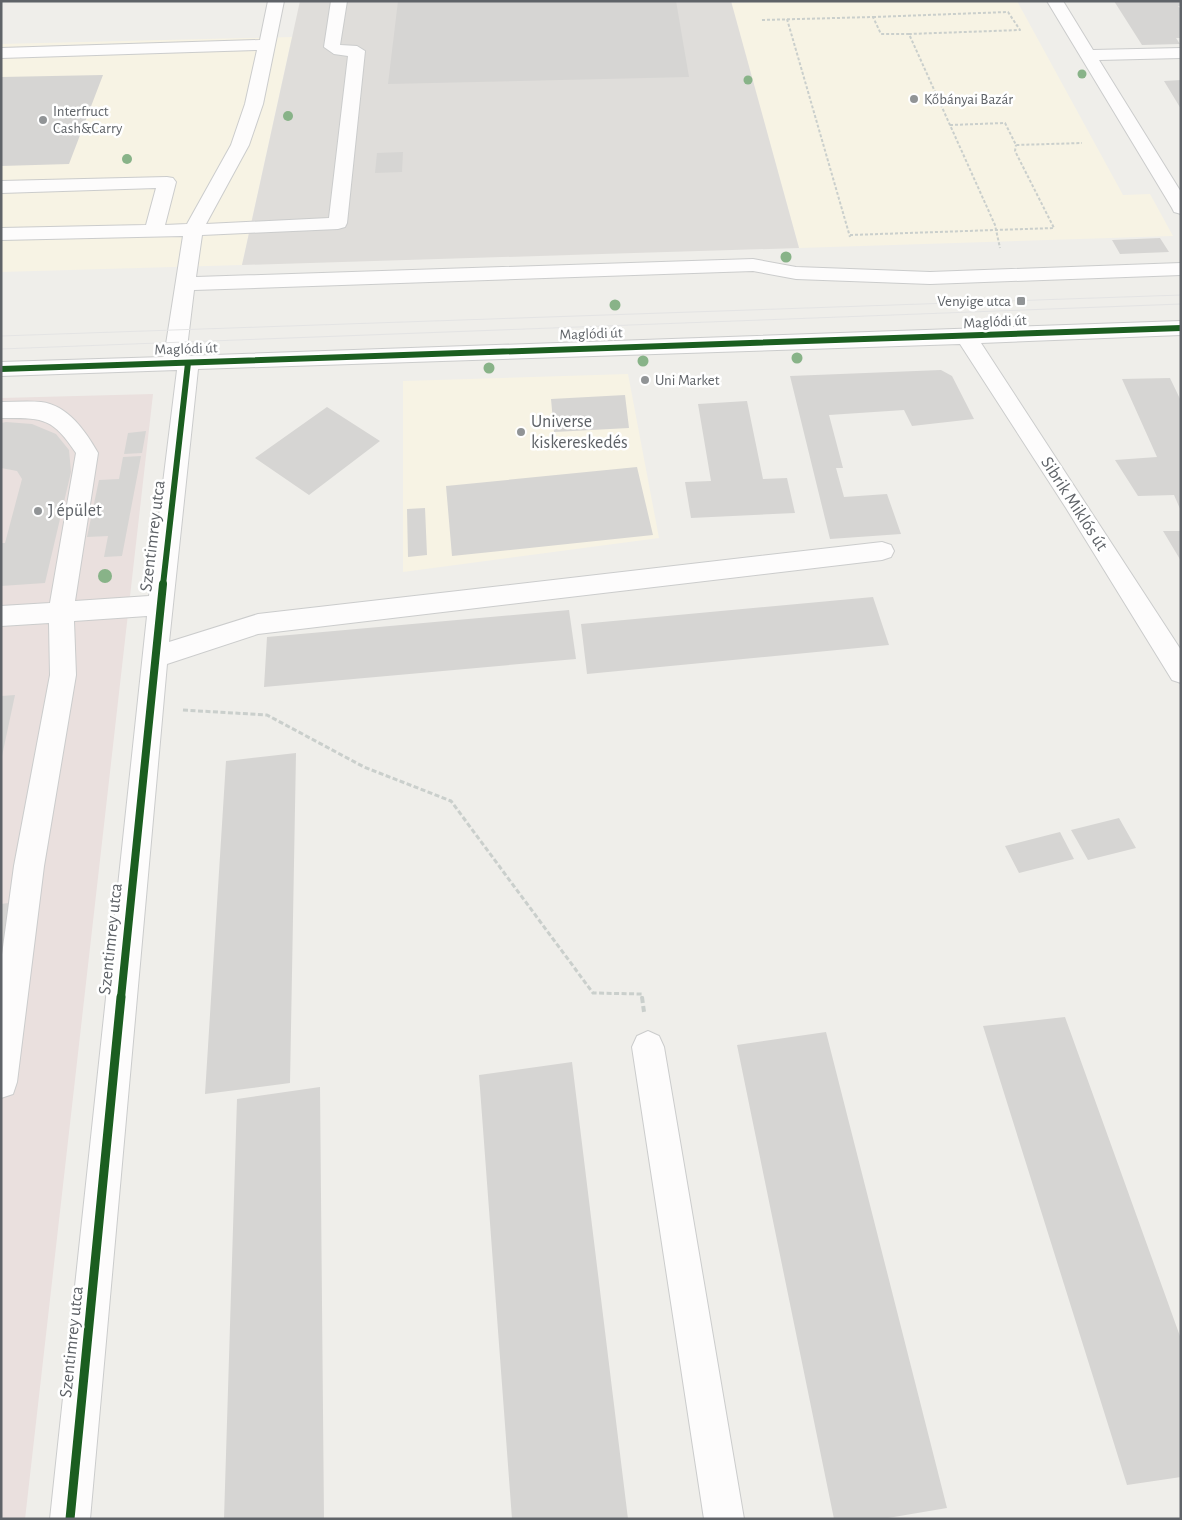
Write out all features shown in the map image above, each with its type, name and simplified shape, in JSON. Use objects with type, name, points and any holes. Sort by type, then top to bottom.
[{"type":"street","points":[[193,230],[240,145],[254,104],[276,1]]},
{"type":"street","points":[[1,234],[193,230],[338,223],[357,51],[340,51],[332,47],[339,1]]},
{"type":"street","points":[[1055,1],[1181,208]]},
{"type":"street","points":[[1,53],[266,45]]},
{"type":"street","points":[[1089,55],[1181,53]]},
{"type":"street","points":[[1,187],[167,182],[154,230]]},
{"type":"street","name":"Szentimrey utca","points":[[70,1519],[149,707],[156,657],[186,284],[193,230]]},
{"type":"street","points":[[186,284],[753,265],[796,273],[930,278],[1181,269]]},
{"type":"street","name":"Maglódi út","points":[[1,369],[966,337],[1181,328]]},
{"type":"street","name":"Sibrik Miklós út","points":[[966,337],[1074,502],[1170,638],[1181,672]]},
{"type":"street","points":[[1,410],[42,410],[70,427],[87,453],[61,612],[63,675],[29,866],[1,1082]]},
{"type":"street","points":[[156,657],[258,624],[882,551]]},
{"type":"street","points":[[1,616],[160,605]]},
{"type":"street","points":[[648,1047],[724,1519]]},
{"type":"path","points":[[762,20],[1008,12],[1020,30],[881,34],[873,17]]},
{"type":"path","points":[[786,20],[850,236],[1054,228],[1015,151],[1016,145],[1005,123],[950,125]]},
{"type":"path","points":[[908,34],[994,224],[1008,275]]},
{"type":"path","points":[[1016,145],[1082,144]]},
{"type":"path","points":[[149,707],[267,715],[364,768],[450,802],[592,993],[642,994],[648,1047]]},
{"type":"shaded area","points":[[300,1],[731,1],[799,248],[242,265]]},
{"type":"shaded area","name":"Kőbányai Bazár","points":[[777,1],[1017,1],[1123,195],[1150,194],[1173,236],[799,248],[731,3]]},
{"type":"shaded area","points":[[292,37],[242,265],[1,272],[1,44]]},
{"type":"shaded area","points":[[628,374],[659,538],[403,572],[403,381]]},
{"type":"shaded area","points":[[153,394],[25,1519],[1,1519],[1,398]]},
{"type":"building","points":[[398,1],[676,1],[689,77],[388,84]]},
{"type":"building","points":[[1114,1],[1181,1],[1181,6],[1178,6],[1181,9],[1181,38],[1176,38],[1180,44],[1142,45]]},
{"type":"building","name":"Interfruct Cash&Carry","points":[[103,75],[69,164],[1,166],[1,77]]},
{"type":"building","points":[[1181,80],[1181,109],[1164,81]]},
{"type":"building","points":[[403,152],[402,172],[375,173],[377,153]]},
{"type":"building","points":[[1160,238],[1169,252],[1120,254],[1112,240]]},
{"type":"building","points":[[941,370],[952,376],[974,419],[912,426],[904,410],[829,415],[843,468],[836,468],[844,497],[887,494],[901,534],[830,539],[790,376]]},
{"type":"building","points":[[1170,378],[1181,401],[1181,511],[1174,495],[1138,496],[1115,460],[1157,457],[1122,379]]},
{"type":"building","points":[[625,395],[629,428],[554,432],[551,399]]},
{"type":"building","points":[[747,401],[763,479],[787,478],[795,513],[691,518],[685,482],[711,481],[698,404]]},
{"type":"building","points":[[327,407],[380,441],[309,495],[255,458]]},
{"type":"building","name":"J épület","points":[[1,423],[32,424],[56,434],[69,450],[71,472],[45,583],[1,586],[1,543],[5,543],[22,479],[17,471],[1,468]]},
{"type":"building","points":[[146,431],[142,453],[124,454],[128,433]]},
{"type":"building","points":[[141,456],[122,556],[104,557],[108,536],[87,537],[99,480],[119,479],[123,457]]},
{"type":"building","points":[[637,467],[653,535],[452,556],[446,486]]},
{"type":"building","points":[[425,508],[427,555],[408,557],[407,509]]},
{"type":"building","points":[[1163,531],[1181,531],[1181,561]]},
{"type":"building","points":[[873,597],[889,645],[587,674],[581,624]]},
{"type":"building","points":[[569,610],[576,659],[264,687],[267,637]]},
{"type":"building","points":[[15,695],[2,756],[1,756],[1,696]]},
{"type":"building","points":[[296,753],[290,1083],[205,1094],[226,761]]},
{"type":"building","points":[[1119,818],[1136,848],[1088,860],[1071,830]]},
{"type":"building","points":[[1060,832],[1074,859],[1019,873],[1005,846]]},
{"type":"building","points":[[23,901],[1,1014],[1,904]]},
{"type":"building","points":[[1065,1017],[1181,1339],[1181,1477],[1127,1485],[983,1026]]},
{"type":"building","points":[[826,1032],[947,1508],[882,1519],[834,1519],[737,1045]]},
{"type":"building","points":[[572,1062],[628,1519],[512,1519],[479,1075]]},
{"type":"building","points":[[320,1087],[324,1519],[224,1519],[237,1099]]},
{"type":"tram line","points":[[1,336],[1181,295]]},
{"type":"tram line","points":[[1,349],[1181,304]]},
{"type":"cycle path","points":[[1,369],[966,337],[1181,328]]},
{"type":"cycle path","points":[[70,1519],[149,707],[188,363]]},
{"type":"place","name":"Kőbányai Bazár","points":[[914,99]]},
{"type":"place","name":"Interfruct Cash&Carry","points":[[43,120]]},
{"type":"place","name":"Venyige utca","points":[[1021,301]]},
{"type":"place","name":"Uni Market","points":[[645,380]]},
{"type":"place","name":"Universe kiskereskedés","points":[[521,432]]},
{"type":"place","name":"J épület","points":[[38,511]]}]
